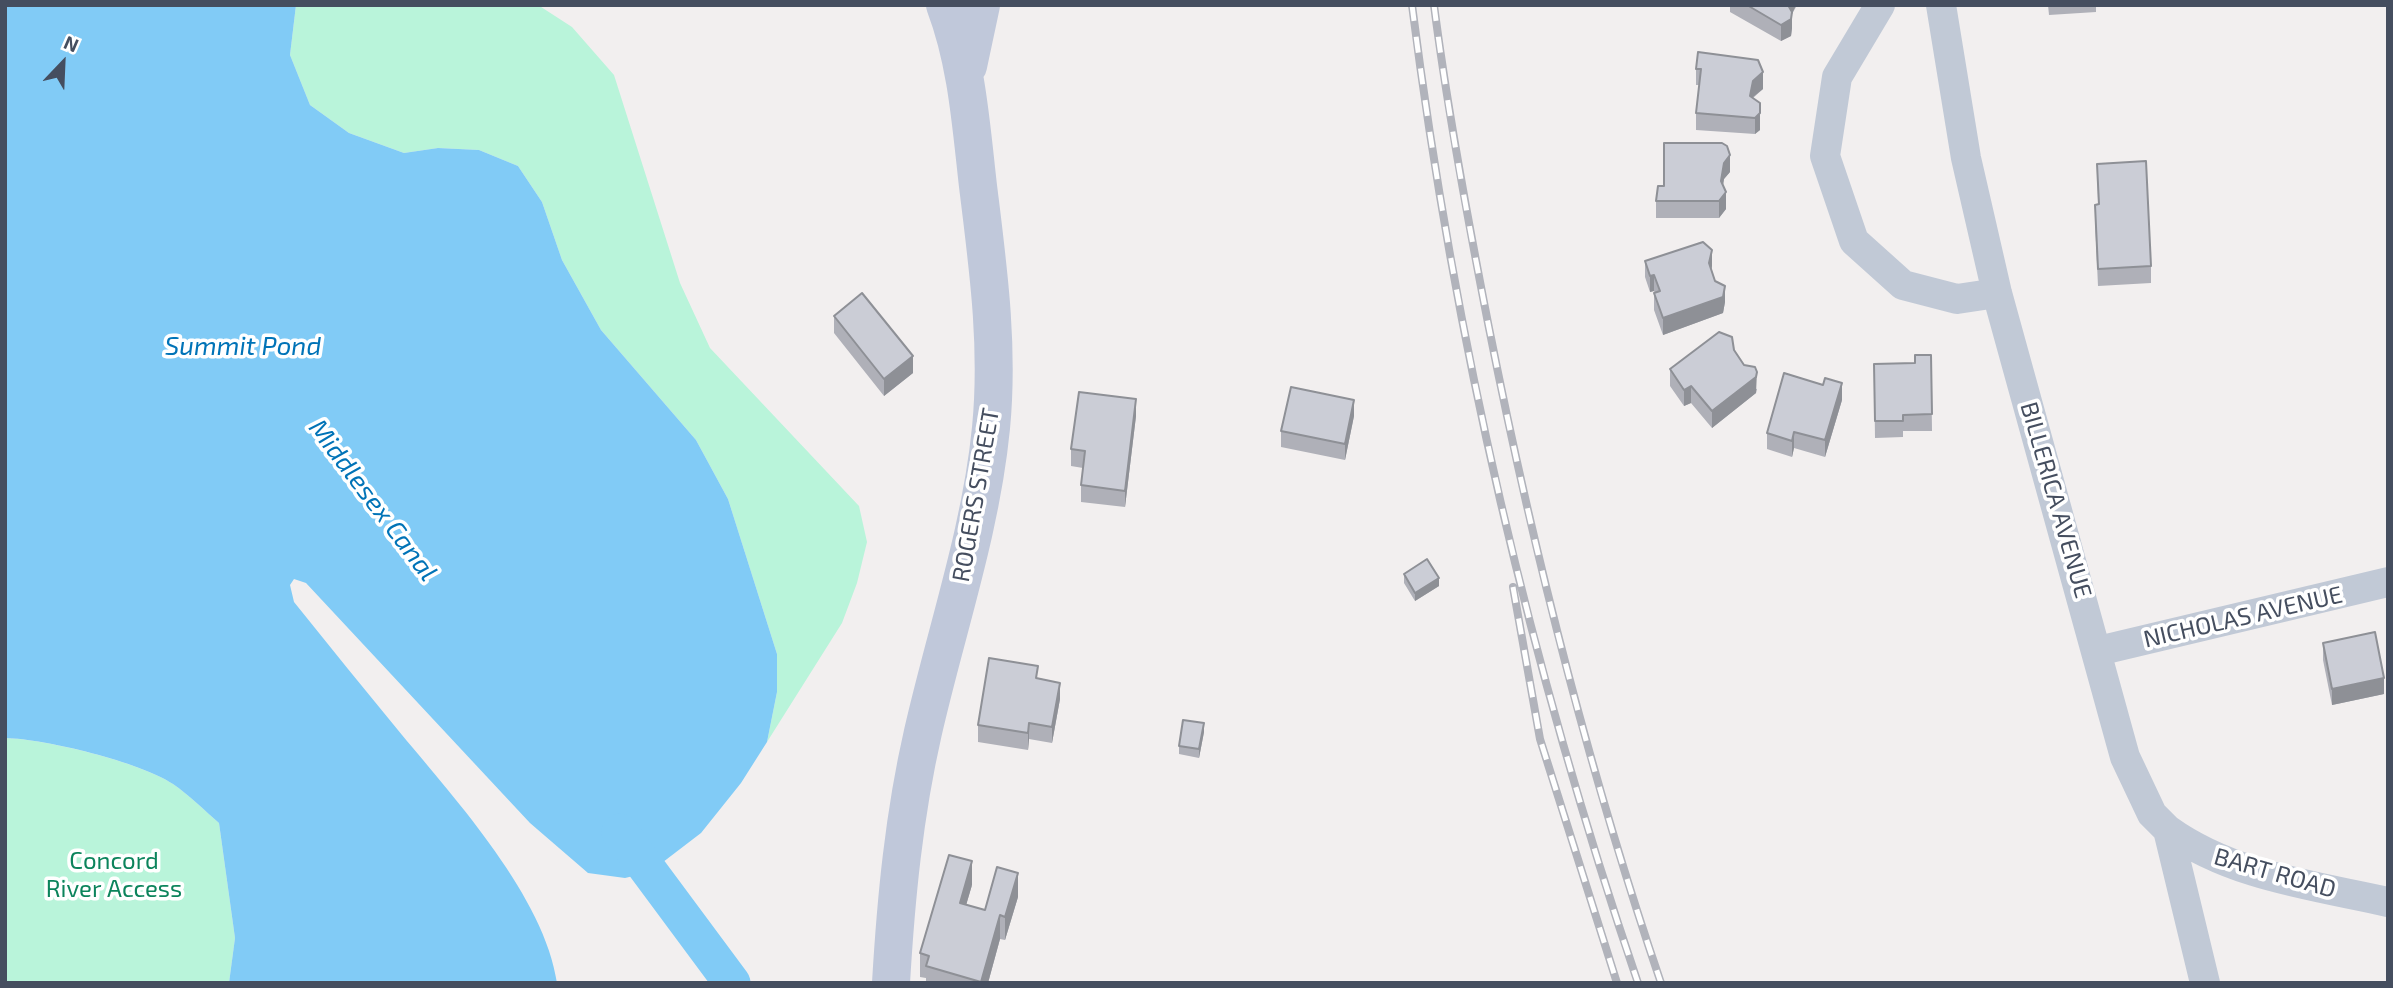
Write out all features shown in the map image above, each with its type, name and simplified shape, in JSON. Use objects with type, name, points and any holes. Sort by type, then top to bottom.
[{"type":"main road","name":"ROGERS STREET","points":[[891,983],[898,883],[910,792],[971,542],[991,431],[995,374],[994,320],[966,82],[944,5]]},
{"type":"main road","points":[[966,82],[970,46],[981,5]]},
{"type":"street","points":[[1880,5],[1837,77],[1825,156],[1854,241],[1903,285],[1956,299],[1997,293]]},
{"type":"street","name":"BILLERICA AVENUE","points":[[1941,5],[1966,158],[1997,293],[2098,651],[2125,757],[2137,788],[2152,814],[2168,830],[2205,983]]},
{"type":"street","name":"NICHOLAS AVENUE","points":[[2098,651],[2388,582]]},
{"type":"street","name":"BART ROAD","points":[[2168,830],[2214,858],[2245,870],[2388,902]]},
{"type":"green space","points":[[296,5],[538,5],[572,27],[614,75],[680,283],[710,348],[859,506],[867,542],[857,583],[842,623],[767,742],[777,692],[777,654],[728,499],[696,440],[601,330],[562,260],[542,202],[518,166],[479,150],[438,148],[404,153],[349,133],[310,105],[290,55]]},
{"type":"green space","name":"Concord River Access","points":[[5,738],[67,747],[138,768],[173,784],[219,823],[235,938],[229,983],[5,983]]},
{"type":"water","name":"Summit Pond","points":[[5,5],[296,5],[290,55],[310,105],[349,133],[404,153],[438,148],[479,150],[518,166],[542,202],[562,260],[601,330],[696,440],[728,499],[777,654],[777,692],[767,742],[741,783],[701,833],[650,872],[625,878],[588,873],[530,823],[306,583],[294,579],[290,585],[294,602],[472,820],[517,884],[549,951],[557,983],[229,983],[235,938],[219,823],[173,784],[139,768],[67,747],[5,738]]},
{"type":"building","points":[[1747,5],[1788,5],[1792,12],[1791,19],[1781,25]]},
{"type":"building","points":[[1698,52],[1758,60],[1763,72],[1753,81],[1750,96],[1760,103],[1760,113],[1755,118],[1696,113],[1701,69],[1696,69]]},
{"type":"building","points":[[1664,143],[1722,143],[1727,146],[1730,155],[1724,163],[1721,181],[1726,192],[1719,201],[1656,201],[1658,186],[1664,186]]},
{"type":"building","points":[[2146,161],[2151,266],[2098,269],[2095,205],[2099,204],[2097,164]]},
{"type":"building","points":[[1703,242],[1712,250],[1709,263],[1715,281],[1725,286],[1723,297],[1663,318],[1654,293],[1660,291],[1654,275],[1650,276],[1645,261]]},
{"type":"building","points":[[862,293],[913,356],[884,379],[834,316]]},
{"type":"building","points":[[1719,332],[1732,337],[1734,350],[1744,365],[1755,367],[1757,372],[1756,377],[1712,411],[1691,386],[1684,390],[1670,369]]},
{"type":"building","points":[[1915,355],[1931,355],[1932,414],[1903,415],[1903,421],[1875,421],[1874,364],[1915,363]]},
{"type":"building","points":[[1784,373],[1823,385],[1825,378],[1842,383],[1825,440],[1794,432],[1792,441],[1767,433]]},
{"type":"building","points":[[1291,387],[1354,400],[1345,444],[1281,431]]},
{"type":"building","points":[[1079,392],[1136,399],[1125,491],[1081,485],[1085,451],[1071,449]]},
{"type":"building","points":[[1427,559],[1439,578],[1415,593],[1404,574]]},
{"type":"building","points":[[2375,632],[2384,678],[2332,689],[2323,643]]},
{"type":"building","points":[[989,658],[1038,666],[1036,678],[1060,683],[1052,727],[1029,723],[1028,733],[978,725]]},
{"type":"building","points":[[1183,720],[1204,723],[1199,749],[1179,746]]},
{"type":"building","points":[[949,855],[972,861],[960,903],[985,910],[997,867],[1018,873],[1005,917],[1000,915],[981,982],[926,966],[929,956],[920,953]]},
{"type":"waterway","name":"Middlesex Canal","points":[[620,832],[732,983]]},
{"type":"railway","points":[[1412,5],[1450,253],[1500,500],[1563,743],[1638,983]]},
{"type":"railway","points":[[1434,5],[1466,208],[1524,494],[1586,740],[1634,903],[1661,983]]},
{"type":"railway","points":[[1513,587],[1540,739],[1617,983]]}]
